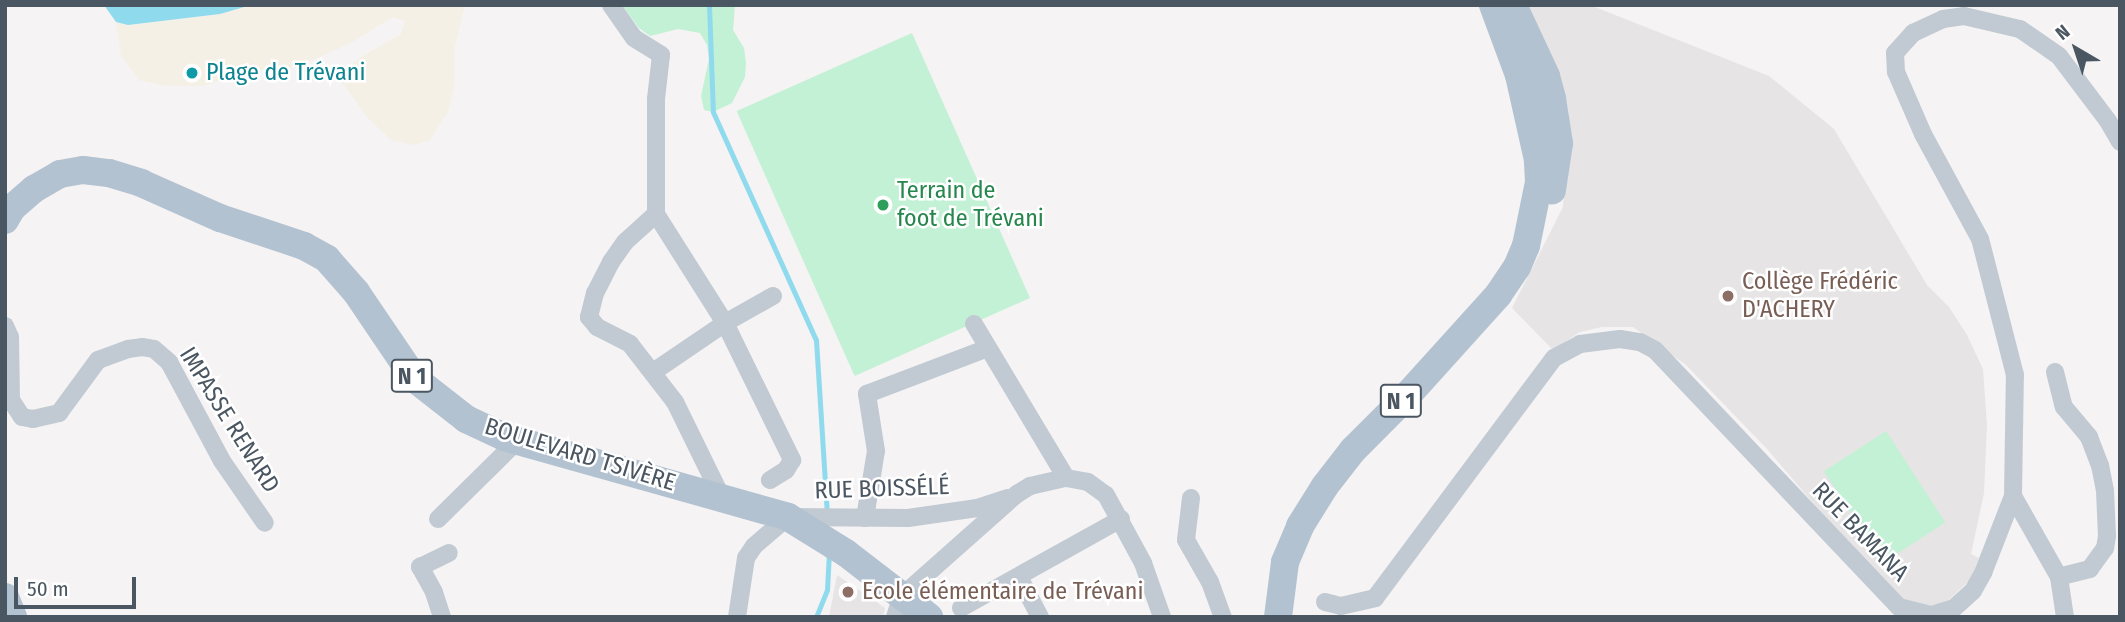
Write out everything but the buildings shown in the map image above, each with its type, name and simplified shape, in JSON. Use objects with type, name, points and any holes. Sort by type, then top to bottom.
[{"type":"main road","name":"N 1","points":[[1493,5],[1519,75],[1538,160],[1539,182],[1526,246]]},
{"type":"main road","name":"N 1","points":[[1278,617],[1285,562],[1300,526],[1325,486],[1353,450],[1497,295],[1517,267],[1547,211],[1559,144],[1546,76],[1513,5]]},
{"type":"main road","points":[[1519,75],[1531,69],[1535,71],[1540,84],[1547,129],[1559,144]]},
{"type":"main road","name":"BOULEVARD TSIVÈRE","points":[[5,220],[12,208],[34,188],[60,174],[83,170],[130,179],[220,218],[304,246],[327,260],[356,292],[415,379],[467,419],[517,441],[804,521]]},
{"type":"main road","name":"N 1","points":[[804,521],[846,553],[898,606],[929,617]]},
{"type":"main road","points":[[5,597],[13,617]]},
{"type":"street","points":[[611,5],[634,38],[661,55],[656,99],[656,214],[725,323],[792,460],[786,470],[770,480]]},
{"type":"street","name":"RUE BAMANA","points":[[1325,602],[1341,606],[1375,598],[1554,358],[1569,347],[1600,339],[1640,342],[1655,349],[1899,607],[1931,614],[1954,608],[1973,591],[2013,496],[2015,375],[1983,251],[1896,72],[1895,53],[1913,33],[1943,19],[1964,16],[2020,29],[2059,56],[2108,121],[2120,142]]},
{"type":"street","points":[[656,214],[625,242],[611,262],[596,293],[589,317],[597,327],[631,344],[653,372],[675,402],[722,498]]},
{"type":"street","points":[[653,372],[725,323],[773,296]]},
{"type":"street","points":[[974,324],[1066,478],[1088,482],[1106,495],[1143,563],[1162,617]]},
{"type":"street","name":"IMPASSE RENARD","points":[[5,326],[10,337],[10,400],[22,417],[33,419],[59,412],[98,360],[135,348],[154,349],[169,362],[222,461],[265,523]]},
{"type":"street","points":[[865,518],[876,452],[867,394],[988,348]]},
{"type":"street","points":[[2055,372],[2064,407],[2090,437],[2100,465],[2105,491],[2107,536],[2105,548],[2090,569],[2059,577]]},
{"type":"street","points":[[438,519],[517,441]]},
{"type":"street","name":"RUE BOISSÉLÉ","points":[[804,521],[947,513],[977,508],[1017,494],[1030,486],[1066,478]]},
{"type":"street","points":[[898,606],[1017,494]]},
{"type":"street","points":[[2013,496],[2059,577],[2064,617]]},
{"type":"street","points":[[1191,498],[1186,540],[1210,582],[1223,617]]},
{"type":"street","points":[[961,608],[1121,520]]},
{"type":"street","points":[[737,617],[746,558],[754,546],[804,521]]},
{"type":"street","points":[[442,617],[435,592],[420,567],[449,553]]},
{"type":"street","points":[[1019,577],[1040,617]]},
{"type":"shaded area","name":"Collège Frédéric D'ACHERY","points":[[1521,5],[1590,5],[1769,76],[1834,129],[1927,285],[1949,307],[1967,335],[1983,369],[1987,425],[1984,493],[1971,554],[1979,558],[1970,580],[1944,604],[1921,606],[1903,600],[1868,568],[1768,450],[1686,365],[1633,327],[1602,327],[1580,332],[1553,350],[1512,308],[1563,207],[1567,137]]},
{"type":"shaded area","name":"Ecole élémentaire de Trévani","points":[[837,575],[885,608],[883,617],[829,617]]},
{"type":"green space","points":[[622,5],[735,5],[733,30],[744,48],[746,63],[745,77],[732,103],[713,112],[704,110],[701,96],[709,59],[707,45],[700,33],[678,29],[650,36],[639,28]]},
{"type":"green space","name":"Terrain de foot de Trévani","points":[[912,33],[1030,298],[855,376],[737,111]]},
{"type":"green space","points":[[1886,431],[1945,522],[1883,563],[1824,471]]},
{"type":"sand","name":"Plage de Trévani","points":[[251,5],[465,5],[455,46],[454,88],[448,112],[429,141],[413,145],[391,140],[367,117],[342,82],[348,68],[361,57],[401,34],[405,21],[393,17],[349,44],[296,67],[267,68],[202,86],[166,86],[139,80],[121,56],[116,22],[128,25],[189,18],[220,14]]},
{"type":"water","points":[[104,5],[251,5],[220,14],[128,25],[116,22]]},
{"type":"waterway","points":[[709,5],[713,112],[816,340],[827,515]]},
{"type":"waterway","points":[[816,617],[827,590],[829,552]]},
{"type":"place","name":"Plage de Trévani","points":[[192,73]]},
{"type":"place","name":"Terrain de foot de Trévani","points":[[883,205]]},
{"type":"place","name":"Collège Frédéric D'ACHERY","points":[[1728,296]]},
{"type":"place","name":"Ecole élémentaire de Trévani","points":[[848,592]]}]
